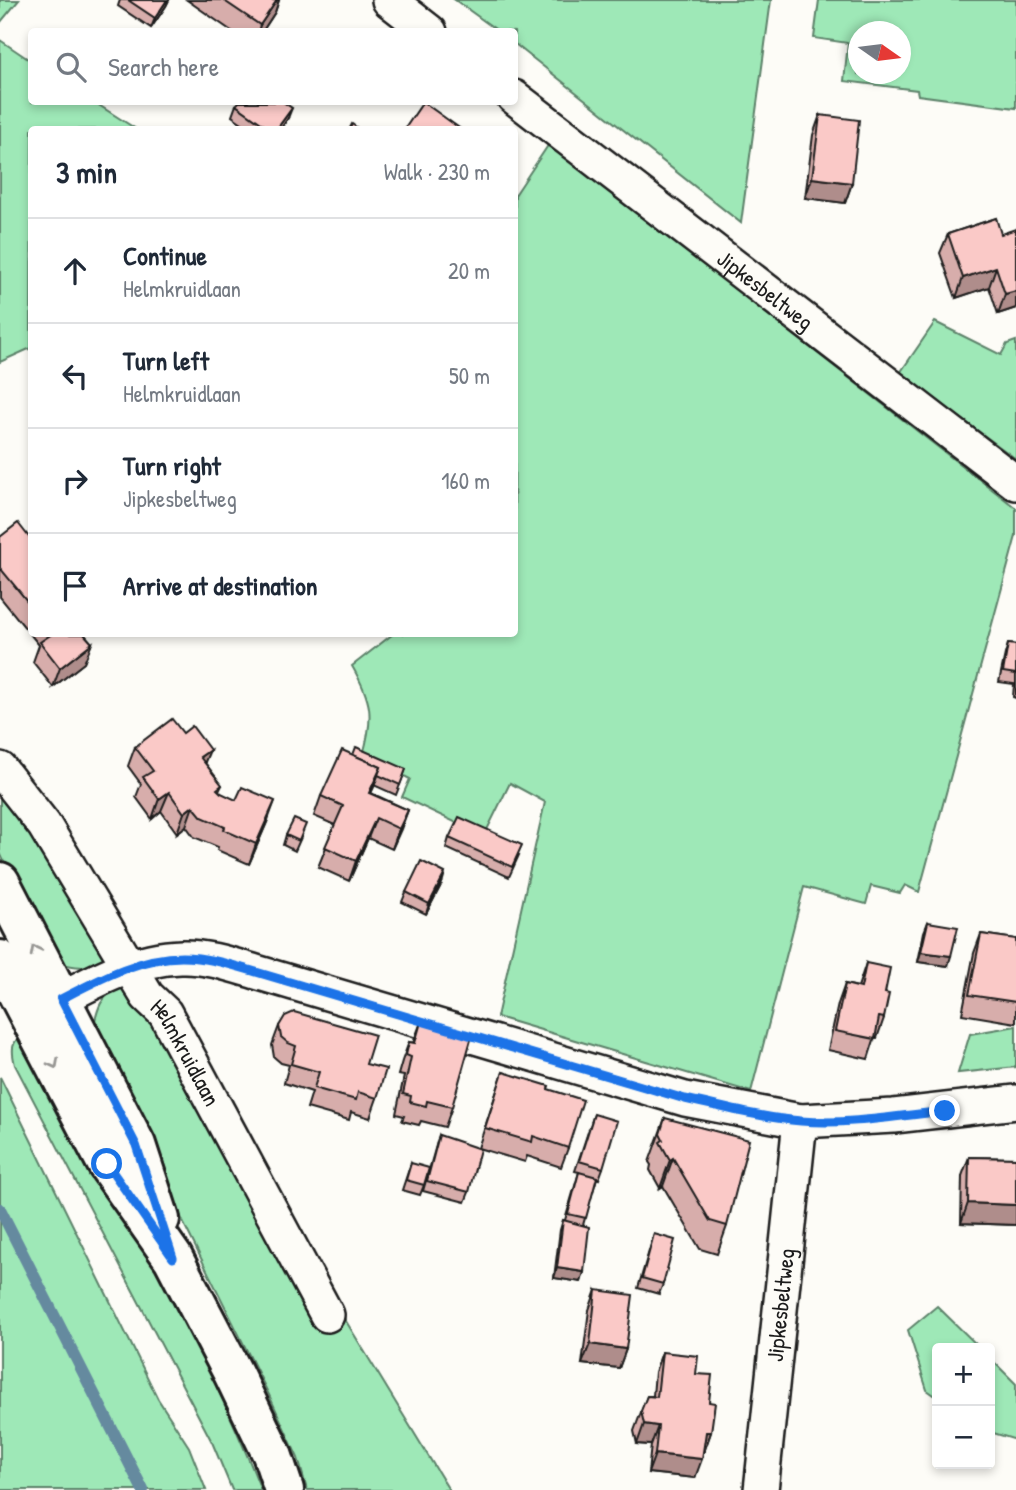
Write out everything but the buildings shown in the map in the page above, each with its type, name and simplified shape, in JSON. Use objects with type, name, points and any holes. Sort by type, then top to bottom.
[{"type":"street","points":[[389,0],[425,28]]},
{"type":"street","name":"Jipkesbeltweg","points":[[518,100],[1016,483]]},
{"type":"street","name":"Helmkruidlaan","points":[[0,769],[44,825],[147,996],[164,1013],[327,1315]]},
{"type":"street","points":[[0,882],[45,1008]]},
{"type":"street","points":[[45,1008],[113,973],[131,967],[179,957],[208,959],[685,1099],[800,1121],[894,1116],[1016,1102]]},
{"type":"street","points":[[0,960],[45,1008],[136,1145],[173,1258],[272,1454],[284,1490]]},
{"type":"street","name":"Jipkesbeltweg","points":[[761,1490],[800,1121]]},
{"type":"green space","points":[[0,0],[19,0],[0,23]]},
{"type":"green space","points":[[455,0],[771,0],[741,223],[518,46],[518,28],[494,28]]},
{"type":"green space","points":[[819,0],[1016,0],[1016,108],[918,95],[917,90],[868,84],[911,84],[911,21],[848,21],[848,43],[814,38]]},
{"type":"green space","points":[[0,40],[28,59],[28,105],[99,105],[131,126],[28,126],[28,349],[0,362]]},
{"type":"green space","points":[[848,43],[848,81],[844,81]]},
{"type":"green space","points":[[549,144],[1016,508],[1016,536],[919,892],[905,885],[900,893],[871,886],[866,904],[804,887],[751,1092],[497,1017],[545,802],[510,783],[484,836],[402,797],[410,779],[363,755],[369,730],[369,709],[364,689],[352,666],[389,637],[518,637],[518,190]]},
{"type":"green space","points":[[935,322],[1001,355],[1007,344],[1016,341],[1016,459],[900,373]]},
{"type":"green space","points":[[0,796],[42,848],[103,954],[103,960],[82,967],[60,963],[30,916],[0,853]]},
{"type":"green space","points":[[122,985],[135,1008],[156,1018],[449,1490],[307,1490],[298,1458],[269,1395],[184,1224],[151,1148],[93,1029],[101,1003]]},
{"type":"green space","points":[[1016,1026],[1016,1067],[958,1073],[970,1034]]},
{"type":"green space","points":[[25,1032],[181,1314],[210,1372],[261,1490],[232,1490],[212,1442],[15,1065],[13,1046]]},
{"type":"green space","points":[[0,1077],[158,1399],[189,1447],[206,1490],[0,1490]]},
{"type":"green space","points":[[937,1306],[975,1343],[932,1343],[932,1394],[927,1390],[908,1330]]},
{"type":"green space","points":[[995,1363],[1016,1384],[1016,1440],[995,1434]]},
{"type":"waterway","points":[[0,1209],[143,1490]]},
{"type":"route","points":[[107,1164],[173,1258],[136,1145],[61,999],[113,973],[179,957],[208,959],[256,972],[685,1099],[723,1107],[800,1121],[945,1111]]}]
